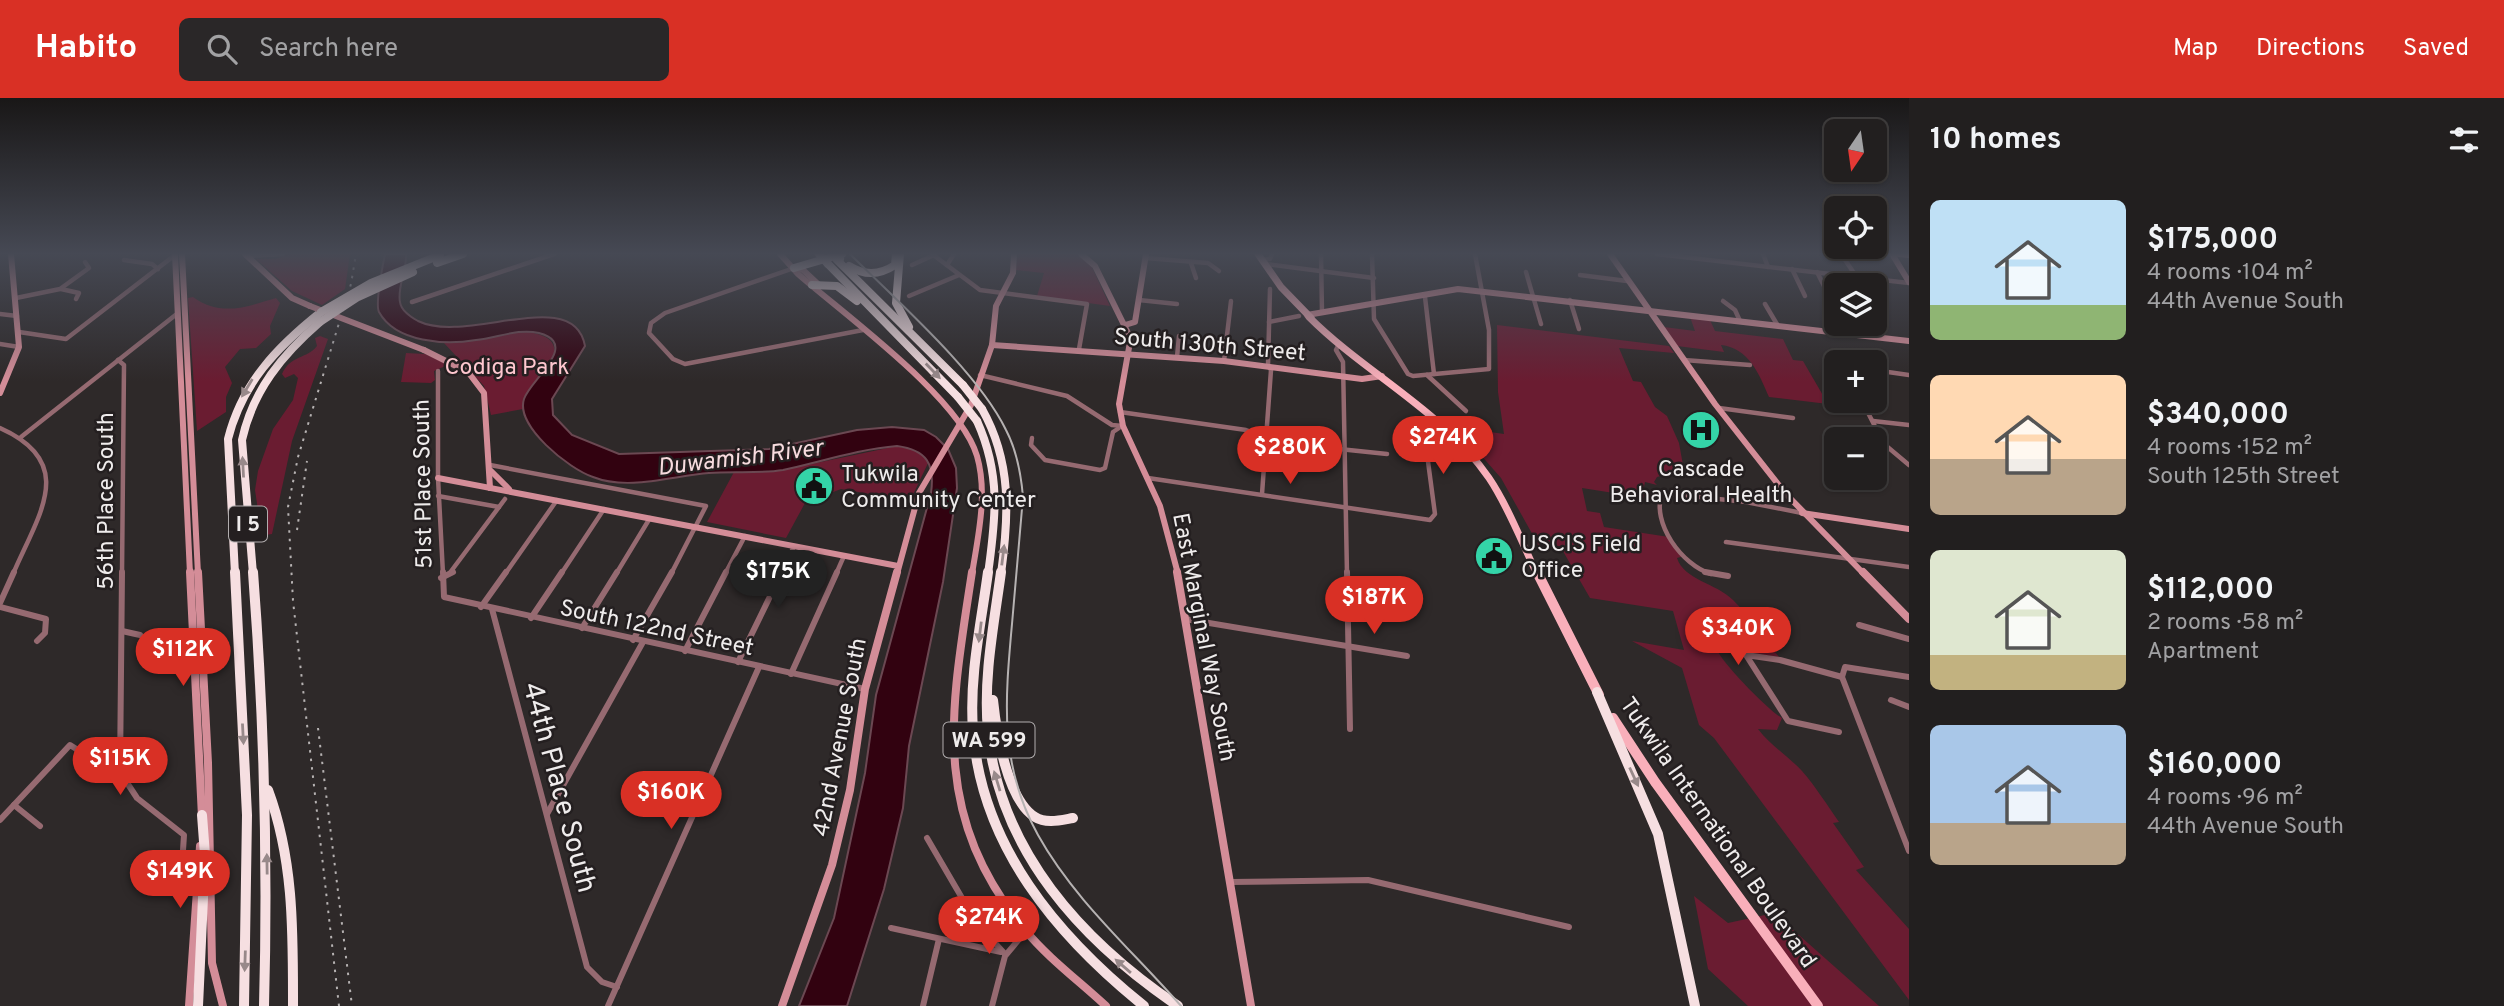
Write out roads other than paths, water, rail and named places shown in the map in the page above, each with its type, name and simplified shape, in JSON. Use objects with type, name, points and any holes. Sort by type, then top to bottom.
[{"type":"highway","name":"I 5","points":[[244,1006],[247,815],[228,439],[234,411],[249,383],[274,352],[321,312],[348,296]]},
{"type":"highway","name":"I 5","points":[[264,1006],[264,711],[242,440],[250,409],[267,376],[289,349],[320,322],[361,296]]},
{"type":"highway","points":[[853,296],[909,345]]},
{"type":"highway","name":"WA 599","points":[[860,296],[958,397],[977,421],[990,450],[996,485],[971,717],[975,762],[996,834],[1036,897],[1079,950],[1144,1006]]},
{"type":"highway","name":"WA 599","points":[[876,296],[963,385],[982,409],[1001,444],[1009,498],[989,671],[990,752],[1015,835],[1044,880],[1076,919],[1150,989],[1178,1006]]},
{"type":"highway","points":[[896,296],[904,320],[928,350]]},
{"type":"highway","points":[[989,671],[995,723],[1019,799],[1035,817],[1055,821],[1073,818]]},
{"type":"highway","points":[[1597,692],[1658,834],[1695,1006]]},
{"type":"highway","points":[[266,786],[278,813],[293,909],[293,1006]]},
{"type":"highway","points":[[198,1006],[205,855],[205,823],[202,815]]},
{"type":"main road","name":"Tukwila International Boulevard","points":[[1290,296],[1305,316],[1338,346],[1380,375]]},
{"type":"main road","name":"Tukwila International Boulevard","points":[[1305,316],[1446,429],[1489,478],[1597,692],[1655,782],[1818,1006]]},
{"type":"street","points":[[0,392],[19,347],[16,298],[24,296]]},
{"type":"street","points":[[19,332],[65,339],[121,296]]},
{"type":"street","points":[[178,296],[202,815],[189,1006]]},
{"type":"street","points":[[180,296],[208,764],[212,963],[223,1006]]},
{"type":"street","points":[[290,296],[456,364],[479,383],[484,393],[491,469],[490,488]]},
{"type":"street","points":[[412,302],[429,296]]},
{"type":"street","points":[[713,296],[666,313],[651,323],[649,333],[673,359],[685,364],[844,336],[863,330]]},
{"type":"street","points":[[825,296],[849,316]]},
{"type":"street","points":[[829,296],[943,401],[971,440],[979,464],[982,503],[953,709],[952,771],[962,818],[982,867],[1026,931],[1106,1006]]},
{"type":"street","points":[[950,439],[972,403],[992,345],[996,306],[1001,296]]},
{"type":"street","points":[[1022,296],[1087,304],[1079,349]]},
{"type":"street","name":"East Marginal Way South","points":[[1111,296],[1130,342],[1120,412],[1123,426],[1149,478],[1169,537],[1251,1006]]},
{"type":"street","points":[[1130,342],[1140,296]]},
{"type":"street","points":[[1262,494],[1271,370],[1268,365],[1270,296]]},
{"type":"street","points":[[1322,296],[1322,312]]},
{"type":"street","points":[[1374,296],[1373,314],[1378,328],[1408,374],[1427,375],[1489,369],[1489,330],[1483,296]]},
{"type":"street","points":[[1534,296],[1541,324]]},
{"type":"street","points":[[1537,296],[1909,341]]},
{"type":"street","points":[[1639,296],[1719,408],[1802,513],[1909,619]]},
{"type":"street","points":[[1269,322],[1425,297],[1434,374]]},
{"type":"street","points":[[1139,300],[1177,304]]},
{"type":"street","points":[[1570,300],[1579,329]]},
{"type":"street","points":[[1224,361],[1231,301]]},
{"type":"street","points":[[1724,301],[1735,310],[1740,321]]},
{"type":"street","points":[[1765,304],[1778,326]]},
{"type":"street","points":[[21,437],[178,313]]},
{"type":"street","points":[[0,314],[17,316]]},
{"type":"street","points":[[1125,326],[1135,322]]},
{"type":"street","points":[[1177,357],[1179,336]]},
{"type":"street","points":[[0,344],[19,347]]},
{"type":"street","name":"South 130th Street","points":[[992,345],[1129,352],[1268,365],[1367,379],[1380,375]]},
{"type":"street","points":[[1338,346],[1336,350],[1343,362],[1346,451],[1350,729]]},
{"type":"street","name":"56th Place South","points":[[118,360],[124,365],[120,772]]},
{"type":"street","points":[[1683,360],[1750,365]]},
{"type":"street","name":"51st Place South","points":[[438,371],[438,496],[442,595]]},
{"type":"street","points":[[1887,371],[1909,374]]},
{"type":"street","points":[[980,375],[1066,396],[1112,425],[1123,426]]},
{"type":"street","points":[[1427,375],[1466,411]]},
{"type":"street","points":[[943,401],[959,409],[972,403]]},
{"type":"street","points":[[1719,408],[1793,418]]},
{"type":"street","points":[[1120,412],[1252,431],[1267,440],[1387,454]]},
{"type":"street","points":[[1869,413],[1884,444],[1909,465]]},
{"type":"street","points":[[1873,421],[1909,425]]},
{"type":"street","points":[[1149,478],[1433,519],[1423,424]]},
{"type":"street","points":[[1032,438],[1031,445],[1045,460],[1096,469],[1105,468],[1113,432],[1123,426]]},
{"type":"street","points":[[0,428],[21,437],[45,460],[48,489],[0,605],[48,622],[37,641]]},
{"type":"street","points":[[950,439],[961,435],[971,440]]},
{"type":"street","name":"42nd Avenue South","points":[[782,1006],[832,865],[850,790],[865,689],[898,566],[928,474],[950,439]]},
{"type":"street","points":[[491,469],[497,480],[527,495]]},
{"type":"street","points":[[472,485],[483,481],[491,469]]},
{"type":"street","points":[[491,469],[706,506],[697,527],[633,639]]},
{"type":"street","points":[[438,478],[898,566]]},
{"type":"street","points":[[490,488],[497,480]]},
{"type":"street","points":[[1728,576],[1696,568],[1676,547],[1667,534],[1660,511],[1658,500],[1662,493],[1746,502],[1909,528]]},
{"type":"street","points":[[438,496],[499,507]]},
{"type":"street","points":[[441,578],[454,571],[505,499]]},
{"type":"street","points":[[481,607],[557,500]]},
{"type":"street","points":[[531,618],[604,509]]},
{"type":"street","points":[[582,628],[650,518]]},
{"type":"street","points":[[685,650],[746,536]]},
{"type":"street","points":[[1726,542],[1849,561],[1909,567]]},
{"type":"street","points":[[738,662],[794,546]]},
{"type":"street","points":[[791,674],[844,556]]},
{"type":"street","name":"South 122nd Street","points":[[442,595],[449,600],[865,689]]},
{"type":"street","name":"44th Place South","points":[[492,609],[592,975],[617,988]]},
{"type":"street","points":[[1185,619],[1337,642],[1407,656]]},
{"type":"street","points":[[1859,625],[1909,639]]},
{"type":"street","points":[[122,631],[140,635]]},
{"type":"street","points":[[547,814],[643,642]]},
{"type":"street","points":[[1839,732],[1788,721],[1746,655],[1780,660],[1842,677]]},
{"type":"street","points":[[608,1006],[759,667]]},
{"type":"street","points":[[1909,677],[1845,667],[1842,677],[1909,851]]},
{"type":"street","points":[[1891,700],[1909,707]]},
{"type":"street","points":[[0,820],[70,745],[108,769],[120,772],[137,798],[184,835],[181,881]]},
{"type":"street","points":[[14,805],[40,826]]},
{"type":"street","points":[[927,838],[976,922],[1004,953]]},
{"type":"street","points":[[1231,882],[1332,880],[1340,883],[1346,880],[1368,880],[1569,927]]},
{"type":"street","points":[[891,928],[1004,953]]},
{"type":"street","points":[[992,1006],[1004,953],[1008,945],[1026,931]]},
{"type":"street","points":[[923,1006],[939,939]]},
{"type":"water","name":"Duwamish River","points":[[379,296],[400,296],[401,305],[409,316],[439,326],[463,326],[540,317],[561,319],[577,328],[585,346],[552,399],[553,415],[572,435],[619,454],[769,449],[857,430],[892,427],[924,430],[948,449],[956,468],[957,488],[943,582],[909,746],[903,808],[884,889],[847,1006],[799,1006],[834,918],[865,773],[876,695],[931,493],[932,474],[927,460],[916,451],[897,446],[774,471],[709,473],[635,483],[593,477],[571,465],[546,445],[523,410],[528,391],[554,354],[555,345],[551,338],[539,333],[523,332],[464,342],[423,340],[397,330],[387,322],[379,312]]},
{"type":"tram line","points":[[894,296],[957,361],[976,385],[1010,438],[1018,462],[1023,497],[1007,706],[1011,758],[1025,809],[1053,859],[1086,903],[1181,1006]]},
{"type":"railway","points":[[339,1006],[293,601],[288,507],[298,457],[347,296]]},
{"type":"railway","points":[[297,530],[307,461]]},
{"type":"railway","points":[[318,728],[352,1006]]},
{"type":"place","name":"Cascade Behavioral Health","points":[[1701,430]]},
{"type":"place","name":"Tukwila Community Center","points":[[814,486]]},
{"type":"place","name":"USCIS Field Office","points":[[1494,556]]},
{"type":"park label","name":"Codiga Park","points":[[507,366]]}]
